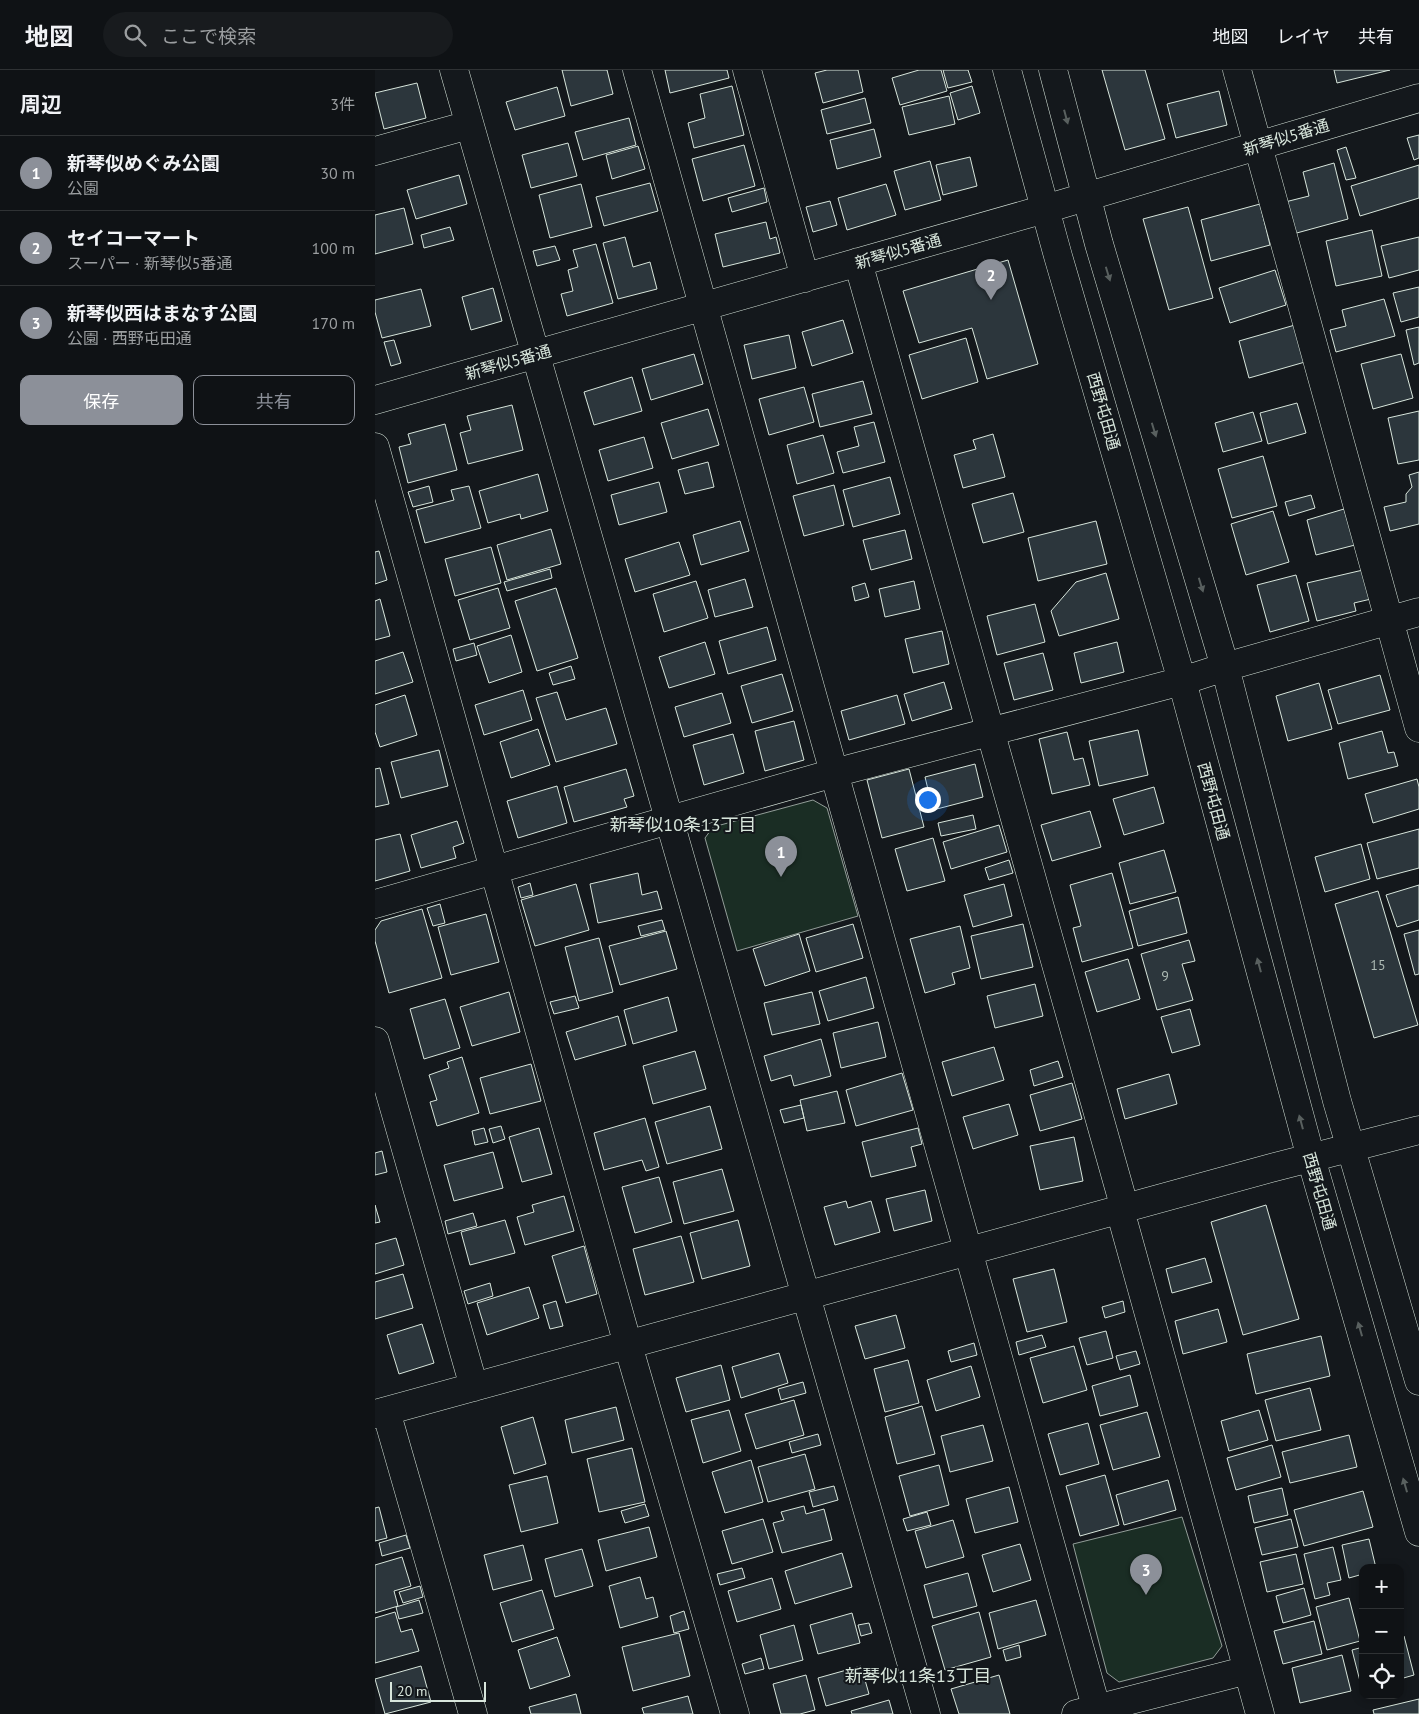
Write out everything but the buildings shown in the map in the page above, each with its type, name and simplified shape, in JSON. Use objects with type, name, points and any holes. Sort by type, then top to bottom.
[{"type":"street","points":[[454,70],[926,1714]]},
{"type":"street","points":[[637,70],[968,1252],[1090,1712],[1248,1670]]},
{"type":"street","points":[[747,70],[805,278]]},
{"type":"street","name":"西野屯田通","points":[[1007,70],[1045,209],[1182,681],[1311,1158],[1419,1532]]},
{"type":"street","points":[[1053,70],[1099,244],[1225,667],[1351,1148],[1419,1381]]},
{"type":"street","points":[[1237,70],[1419,728]]},
{"type":"street","name":"新琴似5番通","points":[[375,400],[1087,197],[1419,98]]},
{"type":"street","points":[[375,151],[469,125]]},
{"type":"street","points":[[858,262],[1123,1210],[1260,1714]]},
{"type":"street","points":[[375,447],[628,1345],[735,1714]]},
{"type":"street","points":[[375,904],[495,871],[669,819],[990,730],[1182,681],[1419,612]]},
{"type":"street","points":[[375,1041],[474,1387]]},
{"type":"street","points":[[473,1714],[381,1412],[1419,1130]]},
{"type":"green space","points":[[813,800],[827,808],[858,916],[737,951],[705,838],[713,827]]},
{"type":"green space","points":[[1182,1517],[1222,1646],[1213,1658],[1119,1682],[1107,1673],[1073,1544]]},
{"type":"place","name":"セイコーマート","points":[[991,300]]},
{"type":"place","name":"新琴似めぐみ公園","points":[[781,877]]},
{"type":"place","name":"新琴似西はまなす公園","points":[[1146,1595]]},
{"type":"district","name":"新琴似10条13丁目","points":[[683,825]]},
{"type":"district","name":"新琴似11条13丁目","points":[[918,1676]]}]
